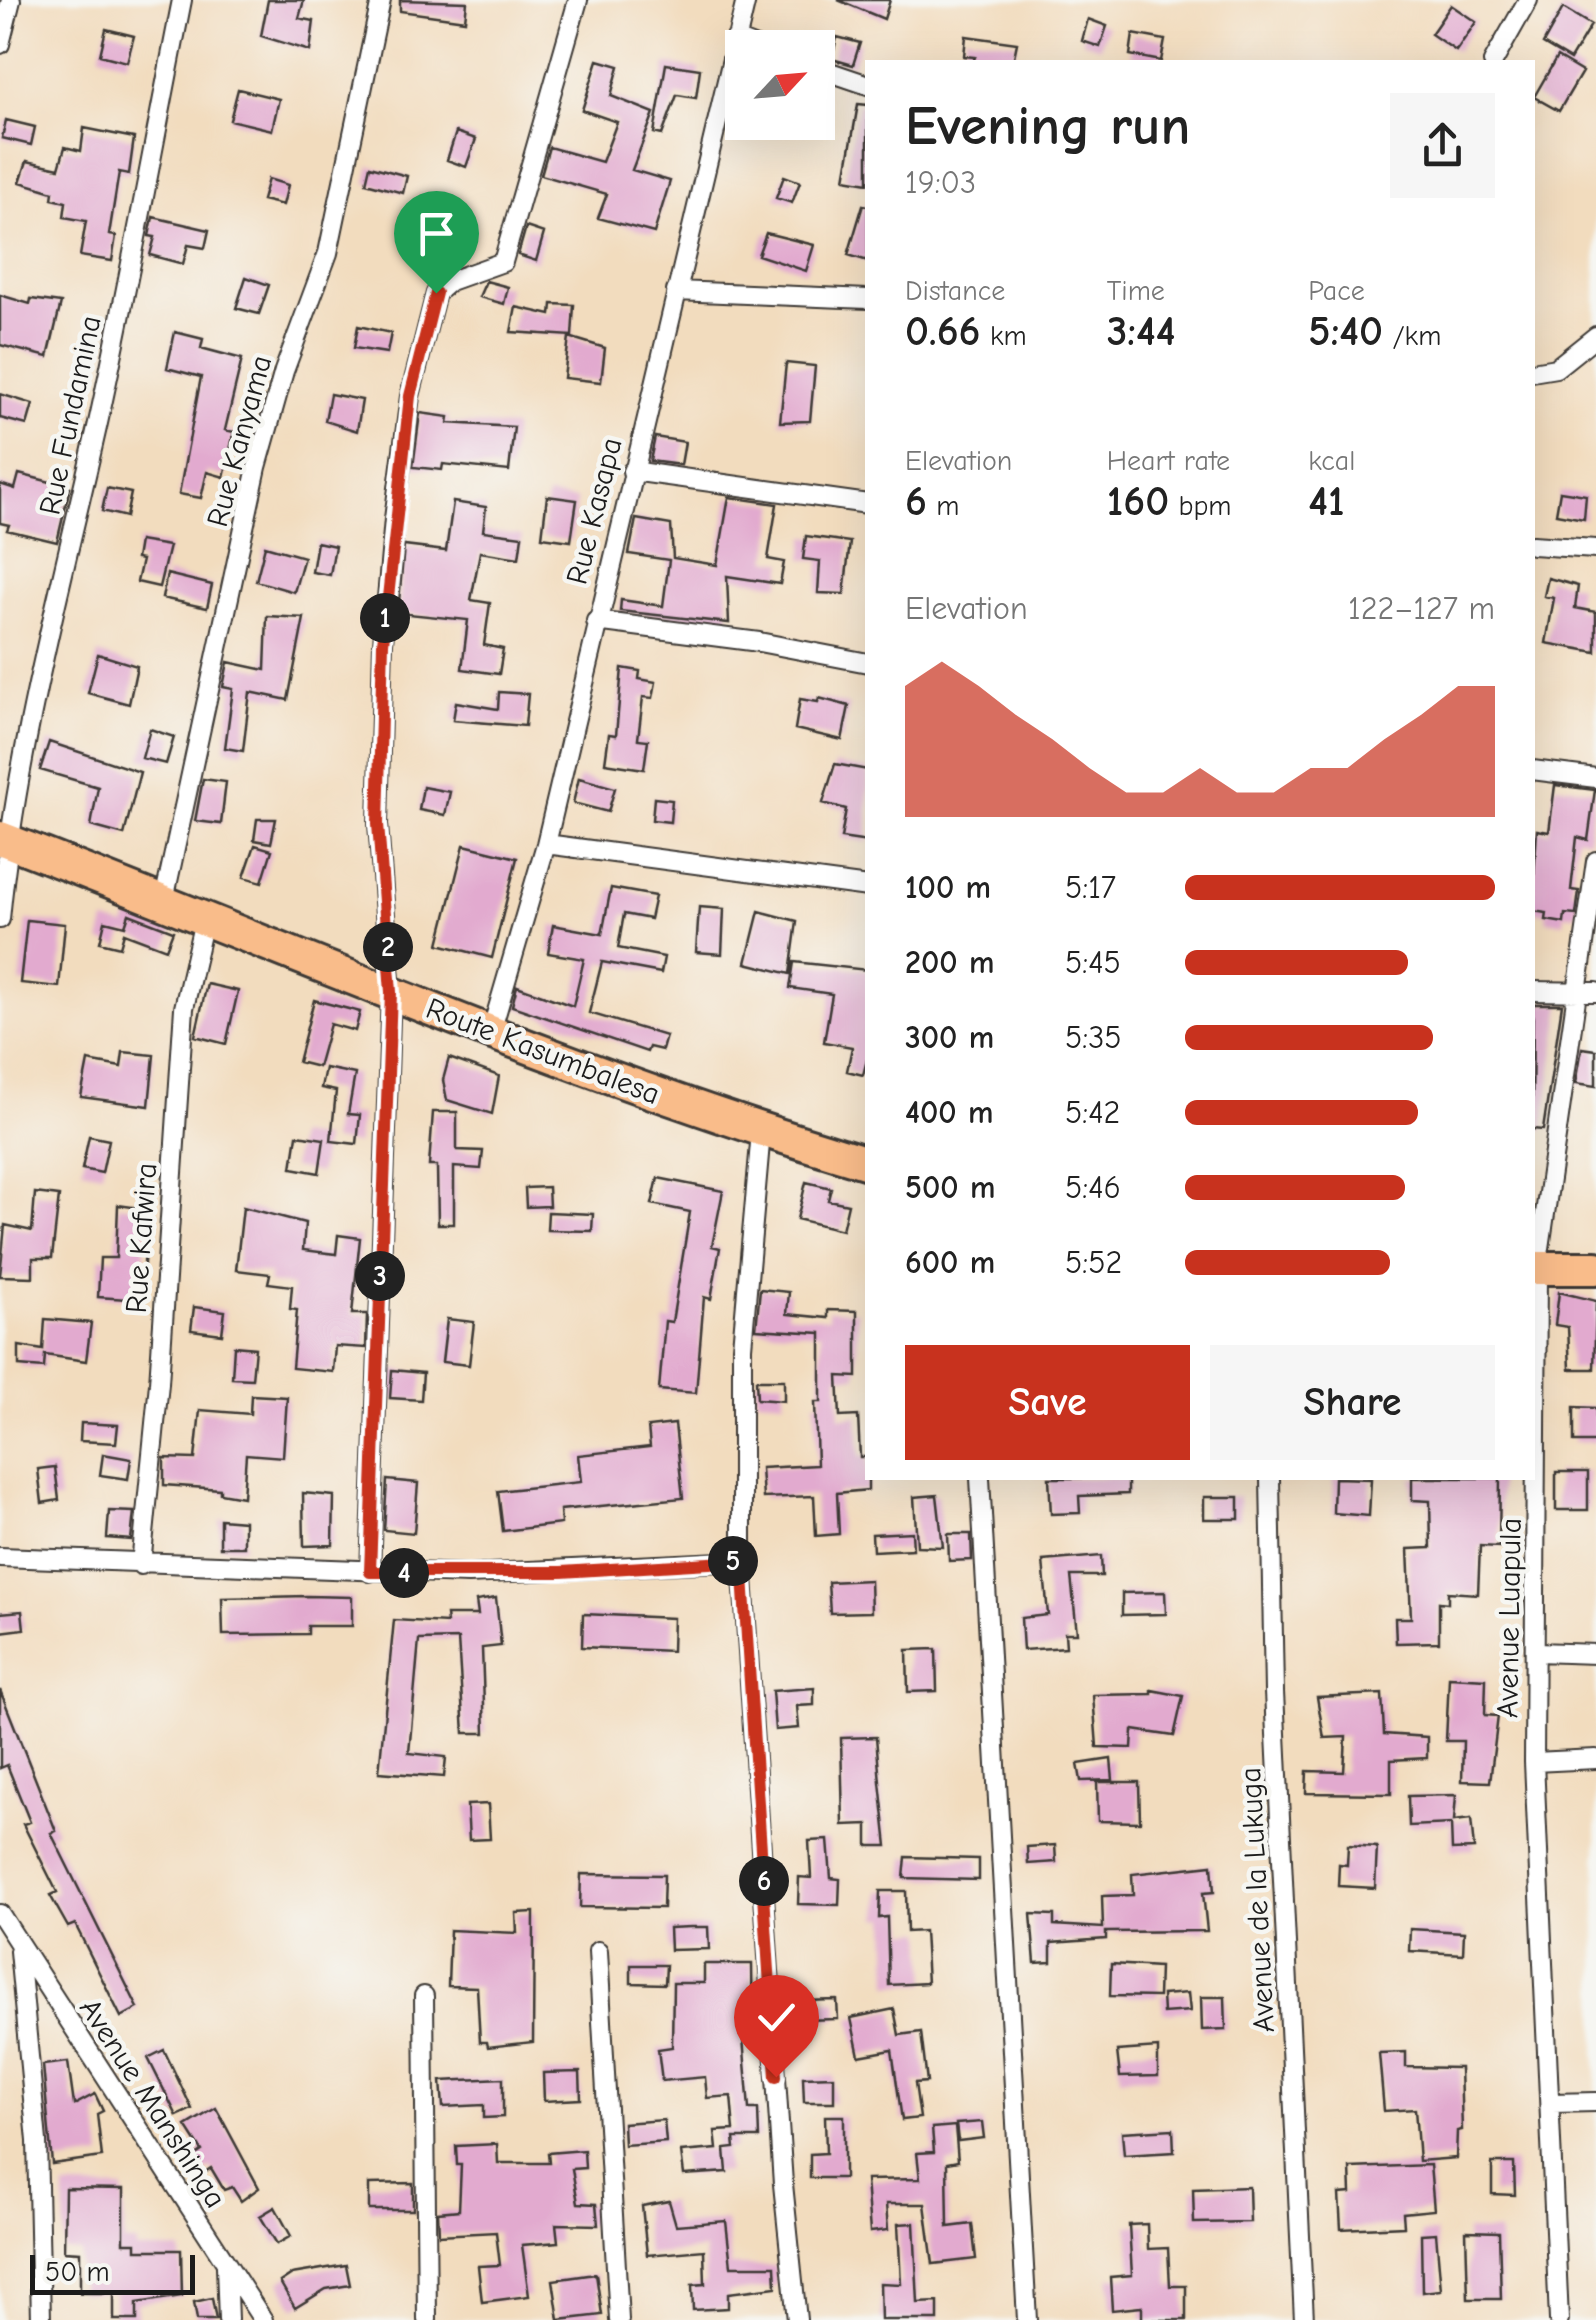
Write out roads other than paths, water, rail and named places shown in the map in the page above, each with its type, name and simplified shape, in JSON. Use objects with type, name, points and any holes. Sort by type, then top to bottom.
[{"type":"highway","name":"Route Kasumbalesa","points":[[4,840],[206,916],[491,1032],[761,1132],[865,1163]]},
{"type":"highway","points":[[1535,1269],[1596,1268]]},
{"type":"street","points":[[0,44],[11,0]]},
{"type":"street","name":"Rue Fundamina","points":[[0,919],[4,840],[99,418],[182,0]]},
{"type":"street","name":"Rue Kanyama","points":[[164,900],[258,467],[284,371],[328,253],[381,0]]},
{"type":"street","points":[[370,1572],[391,992],[378,824],[383,643],[410,396],[436,293],[450,281],[503,262],[578,0]]},
{"type":"street","name":"Rue Kasapa","points":[[737,30],[746,0]]},
{"type":"street","points":[[1494,60],[1528,0]]},
{"type":"street","points":[[835,74],[865,84]]},
{"type":"street","name":"Rue Kasapa","points":[[491,1032],[546,844],[725,79]]},
{"type":"street","points":[[676,290],[865,299]]},
{"type":"street","points":[[1535,372],[1556,368],[1596,336]]},
{"type":"street","points":[[632,471],[865,504]]},
{"type":"street","points":[[1535,545],[1596,549]]},
{"type":"street","points":[[596,620],[865,661]]},
{"type":"street","points":[[1535,770],[1596,778]]},
{"type":"street","points":[[546,844],[865,887]]},
{"type":"street","name":"Avenue Luapula","points":[[1559,2320],[1534,1762],[1535,1269],[1596,861]]},
{"type":"street","name":"Rue Kafwira","points":[[140,1564],[165,1304],[184,1008],[206,916]]},
{"type":"street","points":[[1535,991],[1596,992]]},
{"type":"street","points":[[761,1132],[742,1347],[742,1561],[782,2184],[797,2320]]},
{"type":"street","points":[[980,1480],[1026,2320]]},
{"type":"street","name":"Avenue de la Lukuga","points":[[1270,1480],[1274,1692],[1304,2320]]},
{"type":"street","points":[[0,1557],[370,1572],[561,1572],[742,1561]]},
{"type":"street","points":[[1537,1652],[1596,1654]]},
{"type":"street","points":[[1534,1762],[1596,1760]]},
{"type":"street","name":"Avenue Manshinga","points":[[0,1914],[263,2320]]},
{"type":"street","points":[[18,1944],[38,2141],[41,2320]]},
{"type":"street","points":[[598,1951],[619,2320]]},
{"type":"street","points":[[424,1996],[427,2320]]},
{"type":"street","points":[[1552,2103],[1596,2102]]},
{"type":"street","points":[[226,2266],[228,2320]]}]
